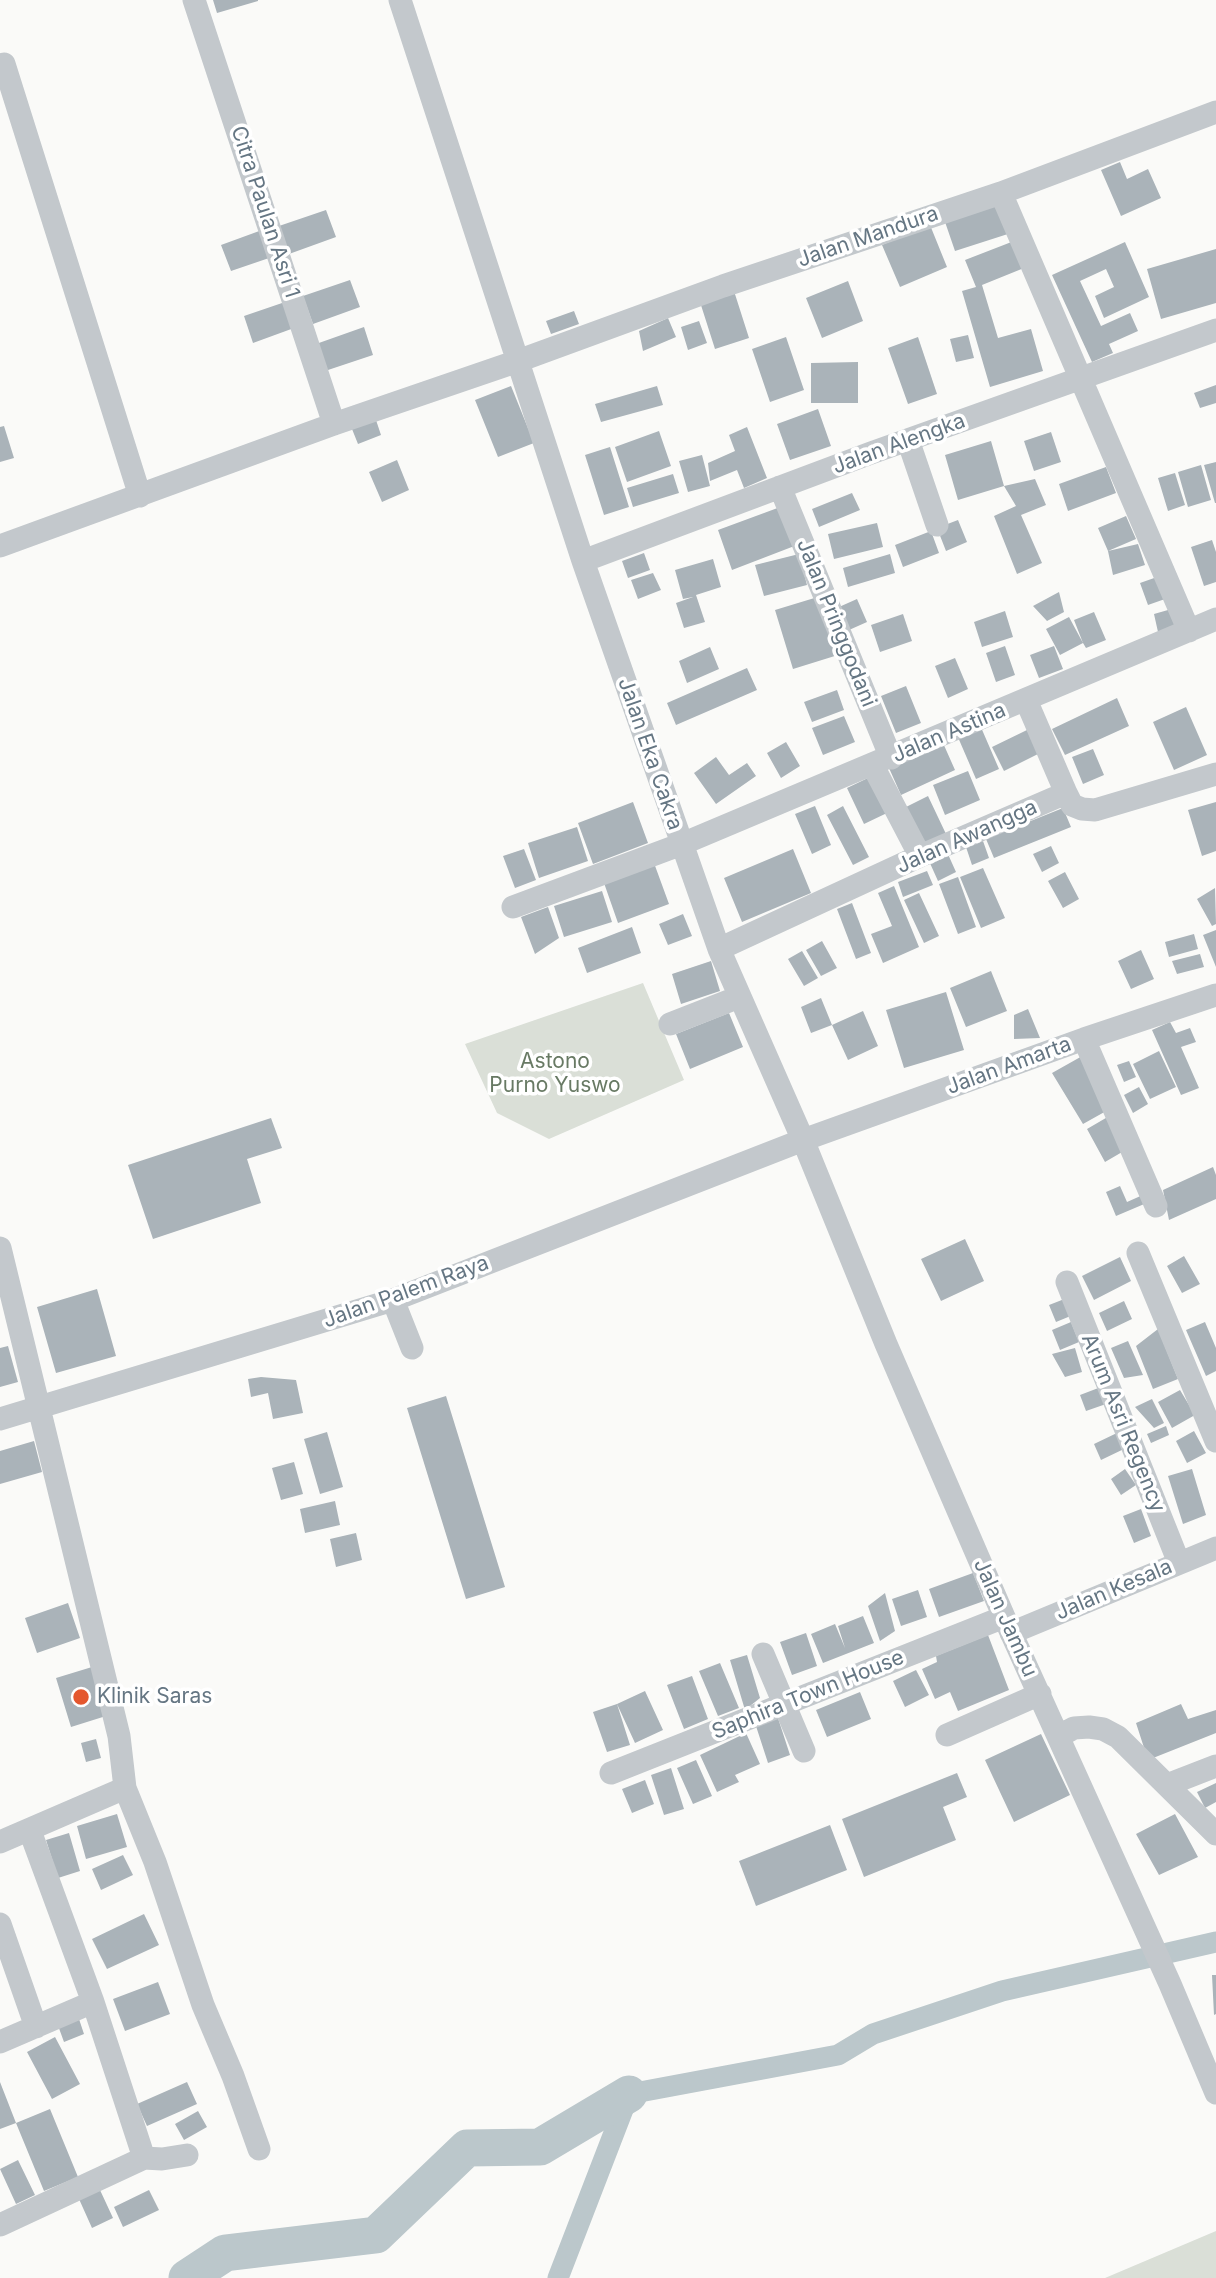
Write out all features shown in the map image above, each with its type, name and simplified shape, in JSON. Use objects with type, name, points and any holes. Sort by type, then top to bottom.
[{"type":"street","name":"Citra Paulan Asri 1","points":[[194,0],[334,424]]},
{"type":"street","name":"Jalan Eka Cakra","points":[[400,0],[583,561],[719,949],[803,1139]]},
{"type":"street","points":[[4,64],[140,496]]},
{"type":"street","name":"Jalan Mandura","points":[[0,546],[723,286],[1001,193],[1216,111]]},
{"type":"street","points":[[1001,193],[1189,631]]},
{"type":"street","name":"Jalan Alengka","points":[[583,561],[908,440],[1216,330]]},
{"type":"street","points":[[908,440],[937,524]]},
{"type":"street","name":"Jalan Pringgodani","points":[[780,487],[882,762],[920,856]]},
{"type":"street","name":"Jalan Astina","points":[[513,907],[682,844],[1216,619]]},
{"type":"street","points":[[1026,700],[1072,805],[1082,810],[1095,810],[1216,774]]},
{"type":"street","name":"Jalan Awangga","points":[[719,949],[920,856],[1066,793]]},
{"type":"street","name":"Jalan Amarta","points":[[803,1139],[1216,995]]},
{"type":"street","points":[[670,1024],[739,997]]},
{"type":"street","points":[[1084,1039],[1156,1206]]},
{"type":"street","name":"Jalan Palem Raya","points":[[0,1419],[393,1300],[803,1139]]},
{"type":"street","name":"Jalan Jambu","points":[[803,1139],[886,1344],[1008,1625],[1170,1984],[1216,2094]]},
{"type":"street","points":[[0,1248],[119,1735],[125,1788],[155,1862],[203,2005],[233,2076],[259,2149]]},
{"type":"street","points":[[1138,1253],[1216,1441]]},
{"type":"street","name":"Arum Asri Regency","points":[[1068,1282],[1179,1563]]},
{"type":"street","points":[[393,1300],[412,1349]]},
{"type":"street","name":"Jalan Kesala","points":[[1008,1625],[1216,1548]]},
{"type":"street","name":"Saphira Town House","points":[[611,1773],[783,1705],[1008,1625]]},
{"type":"street","points":[[763,1654],[804,1751]]},
{"type":"street","points":[[947,1735],[1040,1694]]},
{"type":"street","points":[[1059,1736],[1074,1728],[1089,1727],[1103,1729],[1118,1737],[1216,1834]]},
{"type":"street","points":[[1167,1786],[1216,1766]]},
{"type":"street","points":[[0,1842],[125,1788]]},
{"type":"street","points":[[30,1831],[93,2002],[144,2158]]},
{"type":"street","points":[[0,1924],[36,2027]]},
{"type":"street","points":[[0,2042],[93,2002]]},
{"type":"street","points":[[0,2225],[144,2158],[162,2159],[187,2155]]},
{"type":"green space","name":"Astono Purno Yuswo","points":[[643,983],[684,1080],[549,1139],[497,1113],[465,1044]]},
{"type":"green space","points":[[1216,2231],[1216,2278],[1105,2278]]},
{"type":"building","points":[[213,0],[258,0],[258,1],[217,13]]},
{"type":"building","points":[[1120,162],[1127,179],[1148,169],[1161,198],[1121,216],[1101,170]]},
{"type":"building","points":[[1000,200],[1011,233],[955,251],[944,219]]},
{"type":"building","points":[[326,210],[336,237],[289,254],[279,226]]},
{"type":"building","points":[[930,225],[947,267],[900,287],[882,245]]},
{"type":"building","points":[[262,230],[272,257],[231,271],[221,245]]},
{"type":"building","points":[[1014,241],[1024,268],[982,285],[998,338],[1031,329],[1043,371],[990,387],[962,291],[976,287],[965,260]]},
{"type":"building","points":[[1125,242],[1149,297],[1104,318],[1095,296],[1114,287],[1106,269],[1080,281],[1101,326],[1130,313],[1138,331],[1109,344],[1113,353],[1092,362],[1052,275]]},
{"type":"building","points":[[1216,249],[1216,303],[1161,319],[1147,269]]},
{"type":"building","points":[[350,280],[360,307],[313,324],[303,296]]},
{"type":"building","points":[[848,281],[863,321],[822,338],[806,298]]},
{"type":"building","points":[[734,291],[749,338],[715,349],[700,302]]},
{"type":"building","points":[[285,302],[294,328],[253,343],[244,316]]},
{"type":"building","points":[[574,311],[579,324],[551,334],[546,321]]},
{"type":"building","points":[[668,318],[676,337],[643,351],[639,331]]},
{"type":"building","points":[[699,321],[707,343],[688,350],[681,327]]},
{"type":"building","points":[[364,327],[373,355],[325,371],[316,344]]},
{"type":"building","points":[[968,335],[974,358],[956,362],[950,339]]},
{"type":"building","points":[[786,337],[804,390],[770,402],[752,349]]},
{"type":"building","points":[[918,337],[937,394],[908,404],[888,348]]},
{"type":"building","points":[[858,362],[858,403],[811,403],[811,363]]},
{"type":"building","points":[[1216,385],[1216,403],[1200,408],[1194,393]]},
{"type":"building","points":[[511,386],[534,443],[498,457],[475,400]]},
{"type":"building","points":[[657,386],[663,405],[601,422],[595,404]]},
{"type":"building","points":[[818,409],[831,446],[790,460],[777,424]]},
{"type":"building","points":[[376,420],[381,435],[358,444],[352,429]]},
{"type":"building","points":[[4,426],[14,458],[0,462],[0,427]]},
{"type":"building","points":[[747,427],[767,478],[744,488],[737,470],[710,481],[708,463],[735,451],[729,435]]},
{"type":"building","points":[[659,431],[671,466],[627,482],[615,447]]},
{"type":"building","points":[[1051,432],[1061,462],[1034,471],[1024,441]]},
{"type":"building","points":[[991,441],[1004,486],[958,500],[945,455]]},
{"type":"building","points":[[610,447],[629,507],[604,515],[585,455]]},
{"type":"building","points":[[702,455],[710,486],[688,492],[679,461]]},
{"type":"building","points":[[397,460],[409,490],[382,502],[369,472]]},
{"type":"building","points":[[1216,462],[1216,503],[1215,503],[1204,465]]},
{"type":"building","points":[[1201,465],[1211,500],[1188,507],[1178,472]]},
{"type":"building","points":[[1106,467],[1116,493],[1068,511],[1059,484]]},
{"type":"building","points":[[1175,473],[1185,505],[1168,511],[1158,478]]},
{"type":"building","points":[[673,474],[679,493],[633,507],[627,488]]},
{"type":"building","points":[[1035,479],[1046,505],[1021,515],[1042,563],[1017,574],[994,516],[1016,506],[1004,486]]},
{"type":"building","points":[[852,493],[860,510],[819,527],[812,509]]},
{"type":"building","points":[[783,506],[797,545],[732,570],[718,530]]},
{"type":"building","points":[[1126,516],[1136,539],[1108,551],[1098,528]]},
{"type":"building","points":[[958,520],[967,542],[946,551],[937,528]]},
{"type":"building","points":[[877,523],[883,547],[834,559],[828,534]]},
{"type":"building","points":[[931,531],[939,553],[903,567],[895,545]]},
{"type":"building","points":[[1212,540],[1216,552],[1216,582],[1204,586],[1191,547]]},
{"type":"building","points":[[1138,544],[1145,565],[1113,575],[1108,551]]},
{"type":"building","points":[[644,553],[650,570],[628,578],[622,561]]},
{"type":"building","points":[[799,554],[807,585],[764,596],[755,565]]},
{"type":"building","points":[[890,554],[895,573],[848,587],[843,568]]},
{"type":"building","points":[[713,559],[721,587],[696,595],[705,622],[684,628],[676,603],[693,597],[683,599],[675,570]]},
{"type":"building","points":[[653,573],[661,590],[638,599],[631,580]]},
{"type":"building","points":[[1157,577],[1165,599],[1148,605],[1140,583]]},
{"type":"building","points":[[1059,592],[1064,612],[1047,621],[1033,606]]},
{"type":"building","points":[[821,596],[838,655],[793,669],[775,610]]},
{"type":"building","points":[[857,599],[867,622],[849,630],[839,607]]},
{"type":"building","points":[[1175,608],[1180,626],[1158,632],[1154,614]]},
{"type":"building","points":[[1005,611],[1013,637],[982,647],[974,622]]},
{"type":"building","points":[[1094,612],[1106,640],[1086,648],[1074,620]]},
{"type":"building","points":[[903,614],[912,641],[880,652],[871,625]]},
{"type":"building","points":[[1069,617],[1083,643],[1060,655],[1046,629]]},
{"type":"building","points":[[1005,646],[1015,675],[996,682],[986,653]]},
{"type":"building","points":[[1054,646],[1063,669],[1039,678],[1030,655]]},
{"type":"building","points":[[710,647],[719,669],[687,683],[679,661]]},
{"type":"building","points":[[955,658],[968,689],[948,698],[935,666]]},
{"type":"building","points":[[747,668],[757,690],[676,725],[667,703]]},
{"type":"building","points":[[906,686],[921,723],[896,733],[881,696]]},
{"type":"building","points":[[837,690],[844,710],[812,722],[804,702]]},
{"type":"building","points":[[1117,698],[1129,726],[1065,755],[1052,729]]},
{"type":"building","points":[[1186,707],[1207,755],[1174,770],[1153,722]]},
{"type":"building","points":[[844,716],[855,742],[823,755],[812,728]]},
{"type":"building","points":[[980,725],[999,769],[976,779],[957,735]]},
{"type":"building","points":[[1027,730],[1038,754],[1004,771],[992,747]]},
{"type":"building","points":[[786,742],[800,766],[781,778],[767,753]]},
{"type":"building","points":[[943,743],[955,770],[901,795],[889,768]]},
{"type":"building","points":[[1093,749],[1104,775],[1083,784],[1072,757]]},
{"type":"building","points":[[716,757],[729,775],[747,763],[756,776],[716,804],[694,773]]},
{"type":"building","points":[[968,771],[980,800],[945,815],[933,785]]},
{"type":"building","points":[[870,777],[887,813],[864,824],[847,788]]},
{"type":"building","points":[[928,796],[946,834],[921,846],[904,808]]},
{"type":"building","points":[[633,802],[648,843],[593,864],[578,823]]},
{"type":"building","points":[[1216,802],[1216,851],[1202,856],[1188,810]]},
{"type":"building","points":[[815,806],[831,845],[812,854],[795,814]]},
{"type":"building","points":[[843,806],[869,857],[853,865],[827,815]]},
{"type":"building","points":[[1063,808],[1071,827],[994,858],[986,839]]},
{"type":"building","points":[[577,827],[588,861],[539,878],[528,843]]},
{"type":"building","points":[[983,841],[989,858],[972,865],[966,847]]},
{"type":"building","points":[[1051,846],[1059,863],[1042,872],[1033,854]]},
{"type":"building","points":[[524,849],[536,880],[515,888],[503,856]]},
{"type":"building","points":[[793,849],[811,893],[742,922],[724,878]]},
{"type":"building","points":[[947,852],[956,872],[938,881],[929,861]]},
{"type":"building","points":[[654,863],[669,904],[618,923],[604,883]]},
{"type":"building","points":[[983,868],[1005,918],[981,928],[960,877]]},
{"type":"building","points":[[927,871],[933,885],[903,897],[898,882]]},
{"type":"building","points":[[1065,872],[1079,899],[1063,908],[1048,881]]},
{"type":"building","points":[[958,877],[976,927],[958,934],[939,884]]},
{"type":"building","points":[[894,886],[919,947],[883,963],[871,934],[892,926],[878,893]]},
{"type":"building","points":[[1215,888],[1216,924],[1212,926],[1197,899]]},
{"type":"building","points":[[602,891],[612,922],[564,937],[554,906]]},
{"type":"building","points":[[919,893],[939,936],[924,943],[904,900]]},
{"type":"building","points":[[852,903],[871,953],[856,959],[837,909]]},
{"type":"building","points":[[548,907],[559,938],[535,954],[521,917]]},
{"type":"building","points":[[683,914],[692,936],[668,945],[659,924]]},
{"type":"building","points":[[632,927],[641,953],[587,973],[578,948]]},
{"type":"building","points":[[1216,930],[1216,967],[1203,935]]},
{"type":"building","points":[[1194,934],[1198,949],[1169,957],[1165,942]]},
{"type":"building","points":[[822,941],[837,968],[821,976],[806,950]]},
{"type":"building","points":[[1141,950],[1154,979],[1131,989],[1118,961]]},
{"type":"building","points":[[802,951],[818,978],[804,986],[788,959]]},
{"type":"building","points":[[1200,954],[1204,967],[1177,974],[1172,961]]},
{"type":"building","points":[[711,961],[720,991],[681,1004],[672,974]]},
{"type":"building","points":[[991,971],[1007,1011],[966,1027],[950,988]]},
{"type":"building","points":[[946,992],[964,1050],[904,1068],[886,1010]]},
{"type":"building","points":[[821,998],[832,1025],[811,1033],[801,1007]]},
{"type":"building","points":[[1028,1009],[1040,1038],[1014,1039],[1014,1015]]},
{"type":"building","points":[[863,1011],[878,1046],[848,1060],[832,1025]]},
{"type":"building","points":[[729,1013],[743,1047],[690,1069],[676,1034]]},
{"type":"building","points":[[1170,1022],[1176,1033],[1190,1028],[1196,1042],[1181,1047],[1199,1088],[1181,1095],[1152,1030]]},
{"type":"building","points":[[1159,1051],[1176,1087],[1150,1099],[1133,1064]]},
{"type":"building","points":[[1084,1055],[1108,1110],[1083,1124],[1052,1073]]},
{"type":"building","points":[[1129,1061],[1136,1077],[1124,1082],[1117,1065]]},
{"type":"building","points":[[1139,1087],[1148,1104],[1133,1113],[1124,1095]]},
{"type":"building","points":[[1111,1115],[1129,1148],[1105,1162],[1087,1129]]},
{"type":"building","points":[[271,1118],[282,1148],[247,1159],[261,1203],[153,1239],[128,1165]]},
{"type":"building","points":[[1213,1167],[1216,1175],[1216,1199],[1169,1220],[1163,1190]]},
{"type":"building","points":[[1120,1186],[1127,1202],[1145,1194],[1149,1202],[1116,1216],[1106,1192]]},
{"type":"building","points":[[965,1239],[984,1281],[941,1301],[921,1259]]},
{"type":"building","points":[[1184,1256],[1200,1284],[1182,1293],[1167,1266]]},
{"type":"building","points":[[1120,1257],[1131,1281],[1094,1300],[1082,1276]]},
{"type":"building","points":[[97,1289],[116,1356],[56,1373],[37,1307]]},
{"type":"building","points":[[1067,1298],[1073,1315],[1056,1322],[1049,1305]]},
{"type":"building","points":[[1124,1301],[1132,1319],[1107,1331],[1099,1313]]},
{"type":"building","points":[[1071,1322],[1079,1342],[1060,1350],[1052,1330]]},
{"type":"building","points":[[1205,1322],[1216,1348],[1216,1371],[1206,1376],[1186,1330]]},
{"type":"building","points":[[1158,1329],[1178,1379],[1153,1389],[1136,1346]]},
{"type":"building","points":[[1128,1341],[1143,1375],[1124,1378],[1111,1348]]},
{"type":"building","points":[[8,1346],[18,1382],[0,1387],[0,1348]]},
{"type":"building","points":[[1075,1348],[1082,1372],[1065,1377],[1052,1354]]},
{"type":"building","points":[[261,1377],[296,1380],[303,1413],[273,1419],[268,1393],[251,1397],[248,1379]]},
{"type":"building","points":[[1101,1387],[1106,1404],[1086,1411],[1080,1395]]},
{"type":"building","points":[[1180,1390],[1195,1415],[1172,1428],[1158,1402]]},
{"type":"building","points":[[446,1396],[505,1587],[466,1599],[407,1408]]},
{"type":"building","points":[[1152,1399],[1164,1423],[1154,1428],[1135,1407]]},
{"type":"building","points":[[1166,1426],[1169,1435],[1151,1443],[1147,1434]]},
{"type":"building","points":[[1194,1431],[1206,1453],[1187,1463],[1176,1441]]},
{"type":"building","points":[[327,1432],[343,1487],[320,1494],[304,1439]]},
{"type":"building","points":[[1119,1432],[1126,1448],[1101,1460],[1094,1444]]},
{"type":"building","points":[[34,1441],[42,1472],[0,1484],[0,1451]]},
{"type":"building","points":[[294,1462],[303,1494],[281,1500],[272,1468]]},
{"type":"building","points":[[1125,1469],[1136,1485],[1121,1495],[1111,1479]]},
{"type":"building","points":[[1192,1469],[1206,1515],[1183,1524],[1168,1476]]},
{"type":"building","points":[[335,1501],[340,1525],[305,1533],[300,1509]]},
{"type":"building","points":[[1141,1509],[1151,1536],[1134,1543],[1123,1516]]},
{"type":"building","points":[[356,1533],[362,1560],[336,1567],[330,1539]]},
{"type":"building","points":[[973,1573],[984,1601],[939,1617],[929,1589]]},
{"type":"building","points":[[918,1590],[927,1617],[901,1626],[892,1599]]},
{"type":"building","points":[[885,1593],[895,1631],[880,1641],[868,1606]]},
{"type":"building","points":[[68,1603],[80,1638],[37,1653],[25,1618]]},
{"type":"building","points":[[863,1616],[874,1643],[823,1663],[811,1634],[835,1624],[845,1648],[838,1626]]},
{"type":"building","points":[[806,1633],[817,1666],[792,1675],[780,1642]]},
{"type":"building","points":[[988,1635],[1009,1690],[958,1711],[950,1692],[935,1699],[922,1669],[937,1662],[936,1656]]},
{"type":"building","points":[[747,1655],[760,1698],[745,1710],[730,1660]]},
{"type":"building","points":[[720,1663],[739,1708],[718,1716],[699,1671]]},
{"type":"building","name":"Klinik Saras","points":[[92,1667],[106,1716],[71,1727],[56,1678]]},
{"type":"building","points":[[916,1670],[929,1695],[905,1707],[893,1681]]},
{"type":"building","points":[[692,1676],[708,1719],[684,1729],[667,1685]]},
{"type":"building","points":[[645,1691],[663,1730],[635,1743],[617,1704]]},
{"type":"building","points":[[860,1692],[871,1719],[827,1737],[816,1710]]},
{"type":"building","points":[[617,1704],[630,1745],[607,1752],[593,1712]]},
{"type":"building","points":[[1181,1704],[1188,1719],[1216,1710],[1216,1733],[1148,1760],[1136,1723]]},
{"type":"building","points":[[777,1715],[790,1755],[768,1763],[755,1723]]},
{"type":"building","points":[[746,1733],[760,1764],[735,1775],[739,1782],[717,1792],[700,1755]]},
{"type":"building","points":[[1041,1734],[1070,1795],[1014,1822],[985,1760]]},
{"type":"building","points":[[96,1739],[101,1758],[86,1762],[81,1743]]},
{"type":"building","points":[[696,1760],[712,1796],[693,1804],[677,1768]]},
{"type":"building","points":[[671,1768],[684,1809],[664,1815],[651,1775]]},
{"type":"building","points":[[957,1773],[967,1797],[943,1807],[956,1840],[864,1877],[842,1819]]},
{"type":"building","points":[[645,1780],[654,1804],[632,1813],[622,1789]]},
{"type":"building","points":[[1216,1783],[1216,1802],[1205,1808],[1197,1792]]},
{"type":"building","points":[[117,1814],[127,1847],[86,1859],[77,1826]]},
{"type":"building","points":[[1175,1814],[1198,1857],[1159,1875],[1136,1834]]},
{"type":"building","points":[[830,1825],[847,1870],[756,1906],[739,1861]]},
{"type":"building","points":[[69,1833],[80,1871],[58,1878],[46,1840]]},
{"type":"building","points":[[123,1855],[133,1875],[101,1890],[92,1869]]},
{"type":"building","points":[[144,1914],[159,1945],[107,1969],[92,1939]]},
{"type":"building","points":[[1212,1975],[1216,1975],[1214,2015]]},
{"type":"building","points":[[158,1982],[170,2014],[125,2031],[113,1999]]},
{"type":"building","points":[[77,2013],[84,2034],[64,2042],[56,2020]]},
{"type":"building","points":[[55,2037],[80,2084],[52,2099],[27,2052]]},
{"type":"building","points":[[0,2082],[16,2123],[0,2129]]},
{"type":"building","points":[[187,2082],[197,2104],[147,2126],[137,2104]]},
{"type":"building","points":[[50,2109],[78,2177],[44,2191],[16,2123]]},
{"type":"building","points":[[198,2111],[207,2127],[184,2140],[175,2124]]},
{"type":"building","points":[[18,2160],[35,2195],[16,2204],[0,2169]]},
{"type":"building","points":[[100,2190],[113,2218],[92,2228],[79,2199]]},
{"type":"building","points":[[149,2190],[159,2210],[123,2227],[114,2207]]},
{"type":"waterway","points":[[558,2278],[629,2094],[838,2055],[873,2034],[1002,1991],[1216,1942]]},
{"type":"waterway","points":[[187,2278],[225,2253],[376,2235],[467,2148],[540,2147],[629,2094]]},
{"type":"place","name":"Klinik Saras","points":[[81,1697]]}]
